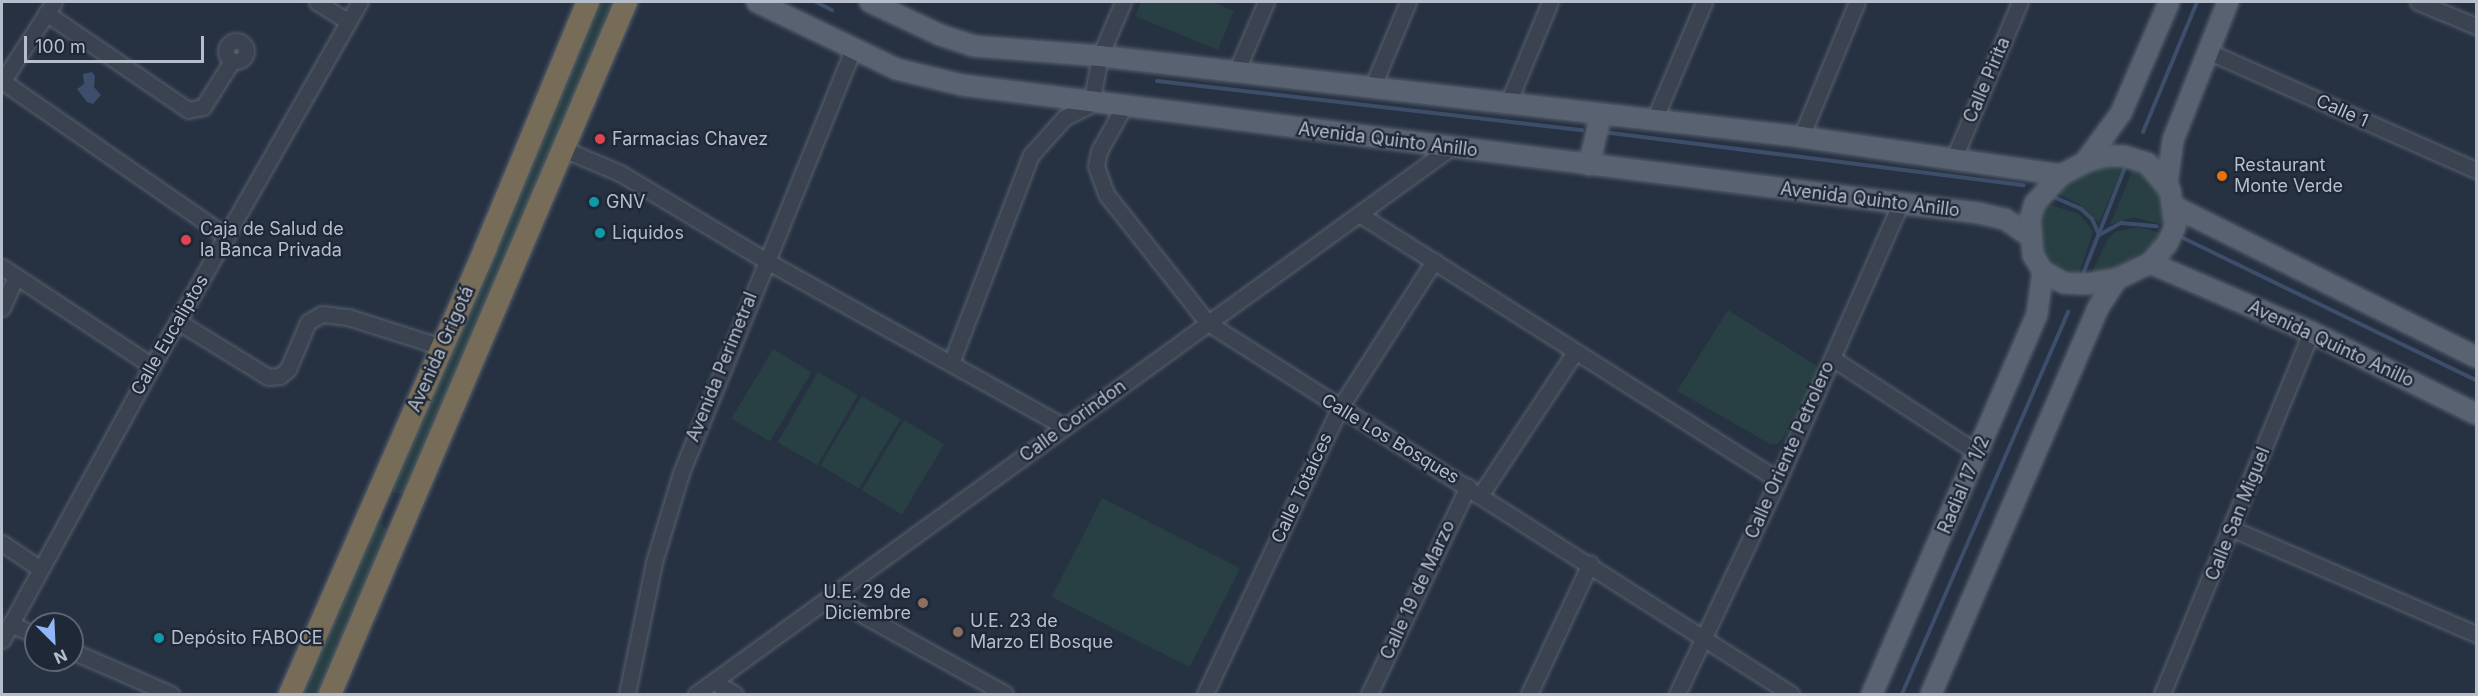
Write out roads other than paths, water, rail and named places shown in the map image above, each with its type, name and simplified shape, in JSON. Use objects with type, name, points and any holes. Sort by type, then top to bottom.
[{"type":"highway","name":"Avenida Grigotá","points":[[290,694],[442,347],[588,2]]},
{"type":"highway","name":"Avenida Grigotá","points":[[330,694],[561,148],[605,56],[626,2]]},
{"type":"highway","points":[[605,56],[642,2]]},
{"type":"highway","points":[[381,486],[394,500],[415,495]]},
{"type":"highway","points":[[364,524],[386,519],[394,525],[397,537]]},
{"type":"main road","name":"Avenida Quinto Anillo","points":[[757,2],[852,51],[896,69],[940,80],[1090,104],[1901,203],[2005,219],[2029,236]]},
{"type":"main road","points":[[870,2],[940,35],[973,46],[1100,56],[1508,102],[1801,137],[2061,175]]},
{"type":"main road","points":[[2085,162],[2121,114],[2169,2]]},
{"type":"main road","points":[[2167,184],[2173,140],[2228,2]]},
{"type":"main road","points":[[1589,165],[1601,114]]},
{"type":"main road","points":[[2124,156],[2147,163],[2167,184],[2175,207],[2175,227],[2167,244],[2150,263],[2117,279],[2085,284],[2064,283],[2043,271],[2033,255],[2029,236],[2035,203],[2046,187],[2061,175],[2085,162],[2124,156]]},
{"type":"main road","points":[[2175,207],[2476,357]]},
{"type":"main road","name":"Avenida Quinto Anillo","points":[[2150,263],[2311,332],[2476,414]]},
{"type":"main road","name":"Radial 17 1/2","points":[[1872,694],[2037,314],[2043,271]]},
{"type":"main road","points":[[1931,694],[2098,308],[2117,279]]},
{"type":"street","points":[[317,2],[347,21]]},
{"type":"street","name":"Calle Eucaliptos","points":[[2,640],[39,568],[152,366],[179,322],[347,21],[360,2]]},
{"type":"street","points":[[951,363],[1031,155],[1064,118],[1090,104],[1100,56],[1123,2]]},
{"type":"street","points":[[1236,72],[1266,2]]},
{"type":"street","points":[[1372,88],[1408,2]]},
{"type":"street","points":[[1508,102],[1550,2]]},
{"type":"street","points":[[1654,120],[1704,2]]},
{"type":"street","points":[[1801,137],[1857,2]]},
{"type":"street","name":"Calle Pirita","points":[[1954,158],[2020,2]]},
{"type":"street","points":[[2418,2],[2476,26]]},
{"type":"street","points":[[227,237],[2,82],[50,7],[188,110],[203,107],[232,61]]},
{"type":"street","name":"Avenida Perimetral","points":[[627,694],[654,561],[681,473],[765,260],[852,51]]},
{"type":"street","name":"Calle 1","points":[[2207,51],[2476,170]]},
{"type":"street","name":"Calle Los Bosques","points":[[1123,108],[1099,151],[1096,166],[1106,194],[1208,323],[1339,409],[1474,490],[1791,694]]},
{"type":"street","points":[[561,148],[620,173],[765,260],[1065,427]]},
{"type":"street","name":"Calle Corindon","points":[[696,694],[1450,148]]},
{"type":"street","name":"Calle Oriente Petrolero","points":[[1677,694],[1778,480],[1901,203]]},
{"type":"street","points":[[1359,214],[1778,480]]},
{"type":"street","name":"Calle Totaíces","points":[[1205,694],[1339,409],[1434,261]]},
{"type":"street","points":[[2,267],[152,366]]},
{"type":"street","points":[[2,308],[16,276]]},
{"type":"street","points":[[179,322],[268,377],[280,376],[288,369],[308,322],[322,314],[348,317],[442,347]]},
{"type":"street","name":"Calle San Miguel","points":[[2162,694],[2233,529],[2311,332]]},
{"type":"street","name":"Calle 19 de Marzo","points":[[1369,694],[1474,490],[1575,351]]},
{"type":"street","points":[[1832,358],[1978,453]]},
{"type":"street","points":[[2233,529],[2476,634]]},
{"type":"street","points":[[2,543],[39,568]]},
{"type":"street","points":[[1529,694],[1590,564]]},
{"type":"street","points":[[831,597],[1005,694]]},
{"type":"street","points":[[10,624],[24,630]]},
{"type":"street","points":[[84,656],[171,694]]},
{"type":"street","points":[[714,682],[735,694]]},
{"type":"water","points":[[92,72],[95,76],[94,87],[101,95],[93,104],[87,102],[77,89],[84,84],[83,74]]},
{"type":"waterway","points":[[816,2],[832,10]]},
{"type":"waterway","points":[[2143,132],[2197,2]]},
{"type":"waterway","points":[[1157,81],[1582,130]]},
{"type":"waterway","points":[[1603,132],[2024,185]]},
{"type":"waterway","points":[[2083,274],[2126,165]]},
{"type":"waterway","points":[[2051,196],[2081,209],[2092,219],[2099,235],[2121,223],[2157,226]]},
{"type":"waterway","points":[[2179,236],[2476,380]]},
{"type":"waterway","points":[[1902,694],[2068,312]]},
{"type":"place","name":"Farmacias Chavez","points":[[600,139]]},
{"type":"place","name":"Restaurant Monte Verde","points":[[2222,176]]},
{"type":"place","name":"GNV","points":[[594,202]]},
{"type":"place","name":"Liquidos","points":[[600,233]]},
{"type":"place","name":"Caja de Salud de la Banca Privada","points":[[186,240]]},
{"type":"place","name":"U.E. 29 de Diciembre","points":[[923,603]]},
{"type":"place","name":"U.E. 23 de Marzo El Bosque","points":[[958,632]]},
{"type":"place","name":"Depósito FABOCE","points":[[159,638]]}]
